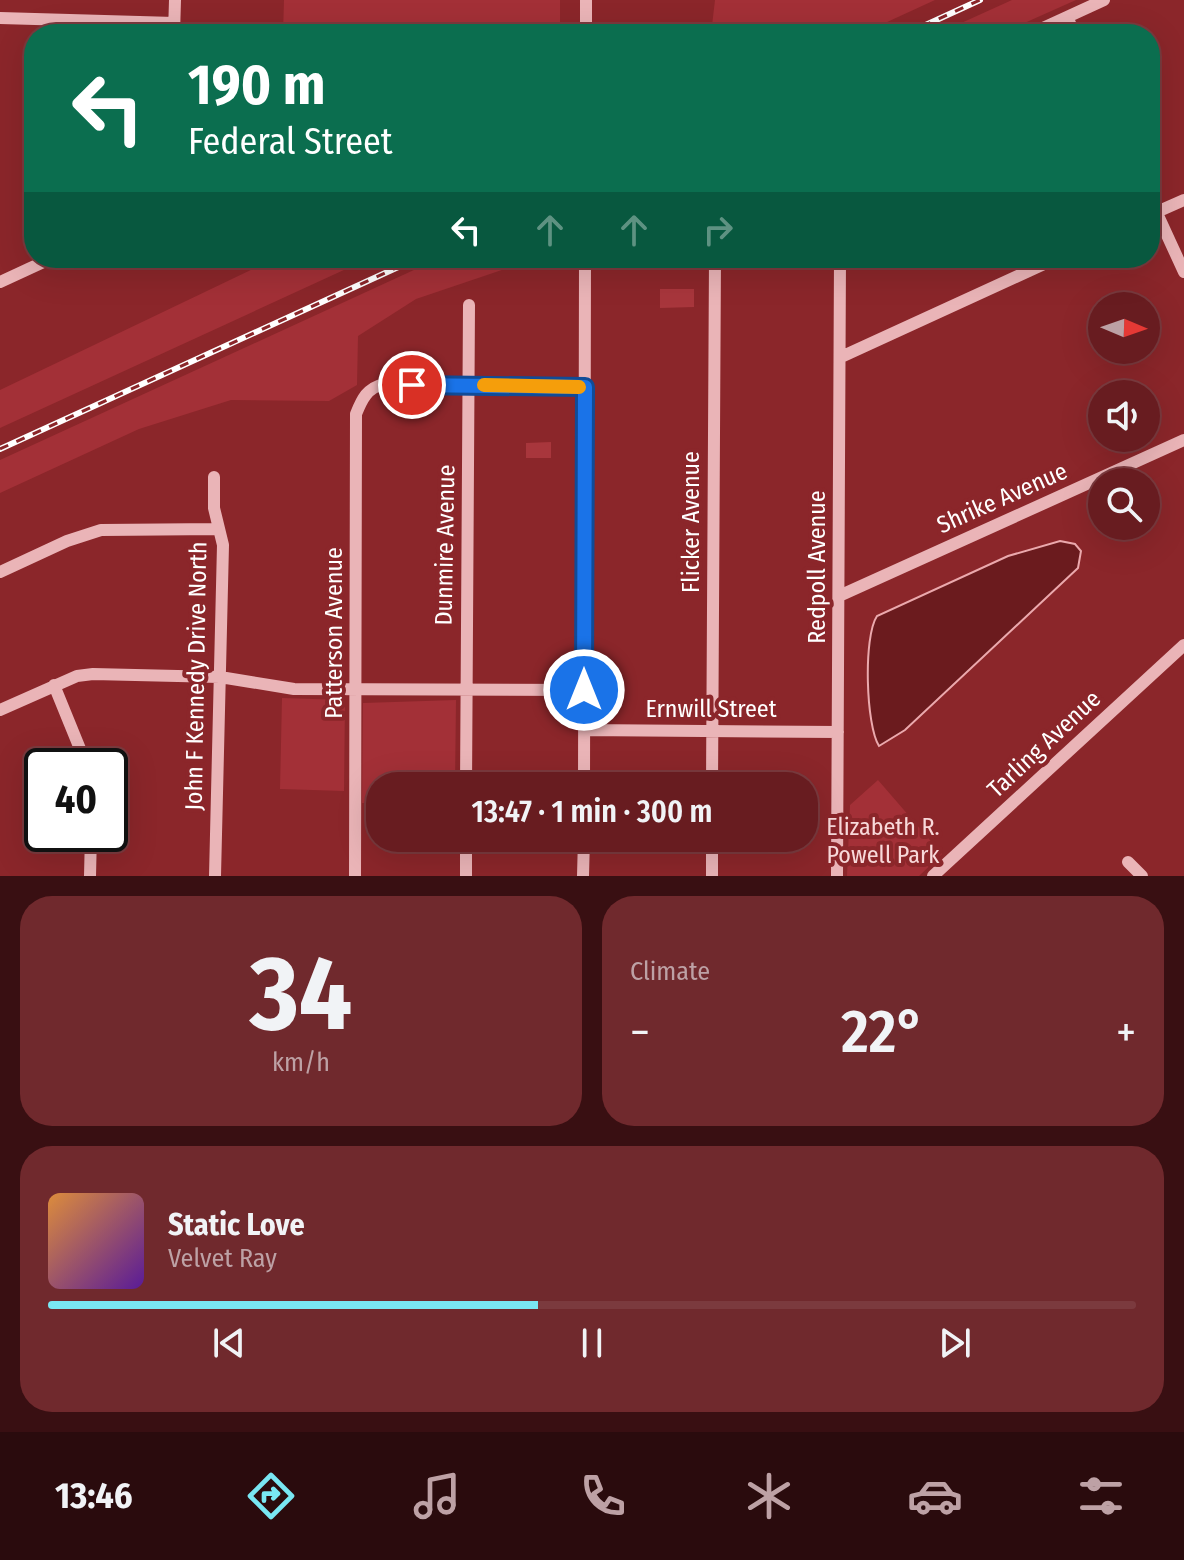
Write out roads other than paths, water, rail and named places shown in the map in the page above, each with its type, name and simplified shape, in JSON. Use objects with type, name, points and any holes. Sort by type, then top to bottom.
[{"type":"street","points":[[174,24],[175,0]]},
{"type":"street","points":[[586,0],[586,24]]},
{"type":"street","points":[[1052,24],[1104,0]]},
{"type":"street","points":[[1067,17],[1070,24]]},
{"type":"street","points":[[0,18],[104,24]]},
{"type":"street","points":[[1160,211],[1184,200]]},
{"type":"street","points":[[1160,227],[1184,272]]},
{"type":"street","points":[[0,282],[30,268]]},
{"type":"street","points":[[584,772],[585,268]]},
{"type":"street","name":"Flicker Avenue","points":[[712,772],[715,268]]},
{"type":"street","name":"Redpoll Avenue","points":[[837,876],[840,268]]},
{"type":"street","points":[[841,357],[1035,268]]},
{"type":"street","name":"Dunmire Avenue","points":[[466,772],[469,305]]},
{"type":"street","name":"Patterson Avenue","points":[[355,876],[356,414],[367,393],[384,384],[468,385]]},
{"type":"street","points":[[468,385],[585,387]]},
{"type":"street","name":"Shrike Avenue","points":[[839,596],[1184,440]]},
{"type":"street","name":"John F Kennedy Drive North","points":[[214,477],[214,508],[223,545],[215,876]]},
{"type":"street","points":[[0,572],[75,538],[101,530],[219,529]]},
{"type":"street","name":"Tarling Avenue","points":[[933,876],[1184,645]]},
{"type":"street","points":[[0,710],[84,674],[220,677],[294,689],[584,690]]},
{"type":"street","points":[[54,685],[80,748]]},
{"type":"street","name":"Ernwill Street","points":[[584,730],[838,732]]},
{"type":"street","points":[[90,876],[91,852]]},
{"type":"street","points":[[466,852],[466,876]]},
{"type":"street","points":[[583,876],[584,852]]},
{"type":"street","points":[[712,852],[712,876]]},
{"type":"street","points":[[1128,862],[1142,876]]},
{"type":"railway","points":[[928,24],[980,0]]},
{"type":"railway","points":[[0,449],[396,268]]},
{"type":"park label","name":"Elizabeth R. Powell Park","points":[[883,841]]}]
